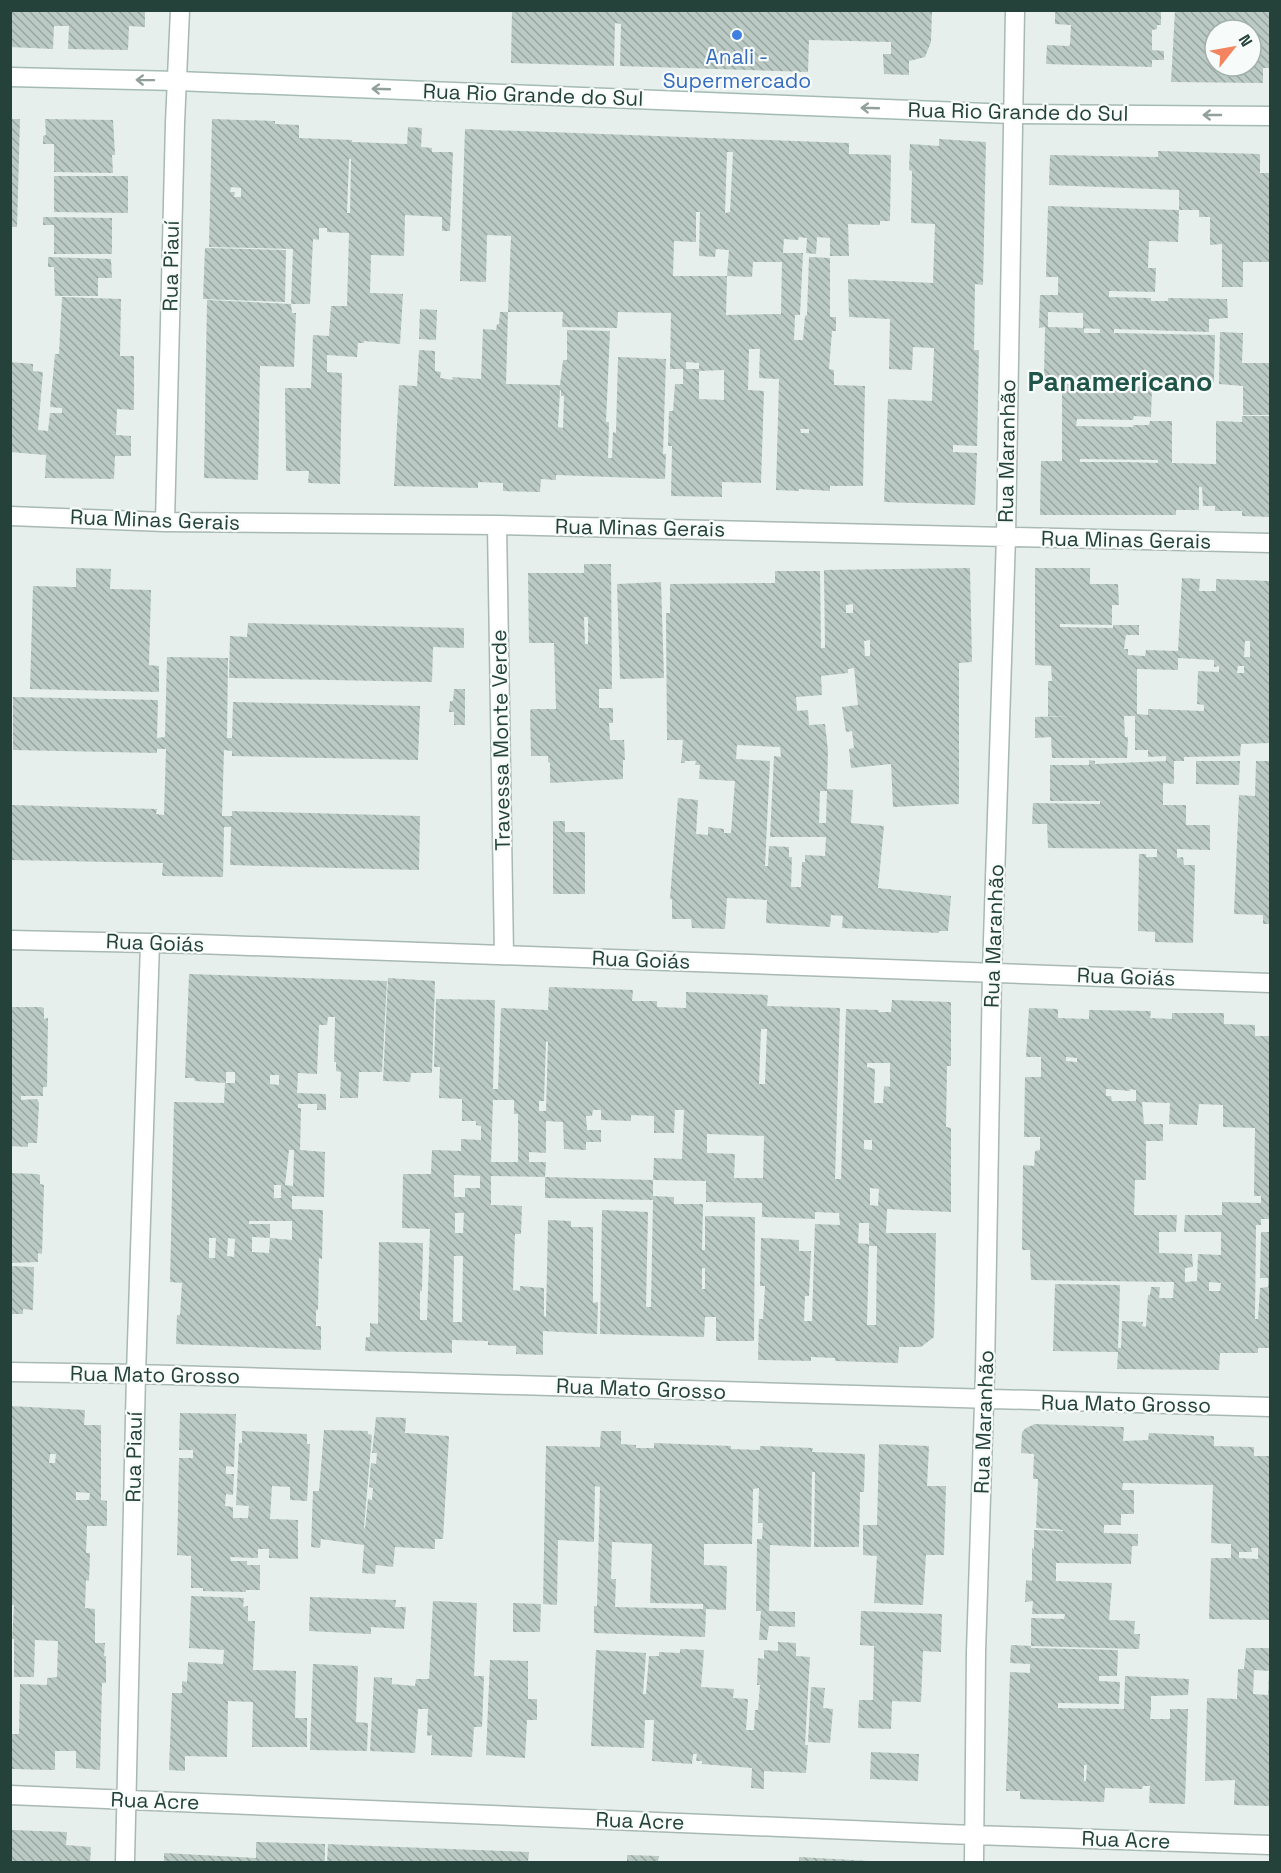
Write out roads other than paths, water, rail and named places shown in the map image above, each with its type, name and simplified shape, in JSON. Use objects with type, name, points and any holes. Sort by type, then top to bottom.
[{"type":"street","name":"Rua Piauí","points":[[165,522],[180,10]]},
{"type":"street","name":"Rua Maranhão","points":[[974,1863],[976,1652],[985,1400],[992,972],[1006,536],[1014,10]]},
{"type":"street","name":"Rua Rio Grande do Sul","points":[[10,77],[177,81],[1012,114],[1270,116]]},
{"type":"street","name":"Rua Minas Gerais","points":[[10,516],[165,522],[498,525],[1270,543]]},
{"type":"street","name":"Travessa Monte Verde","points":[[498,525],[504,955]]},
{"type":"street","name":"Rua Goiás","points":[[10,940],[504,955],[1270,983]]},
{"type":"street","name":"Rua Piauí","points":[[125,1863],[136,1374],[150,943]]},
{"type":"street","name":"Rua Mato Grosso","points":[[10,1372],[1270,1407]]},
{"type":"street","name":"Rua Acre","points":[[10,1796],[1270,1845]]},
{"type":"place","name":"Anali - Supermercado","points":[[737,35]]},
{"type":"district","name":"Panamericano","points":[[1120,382]]}]
